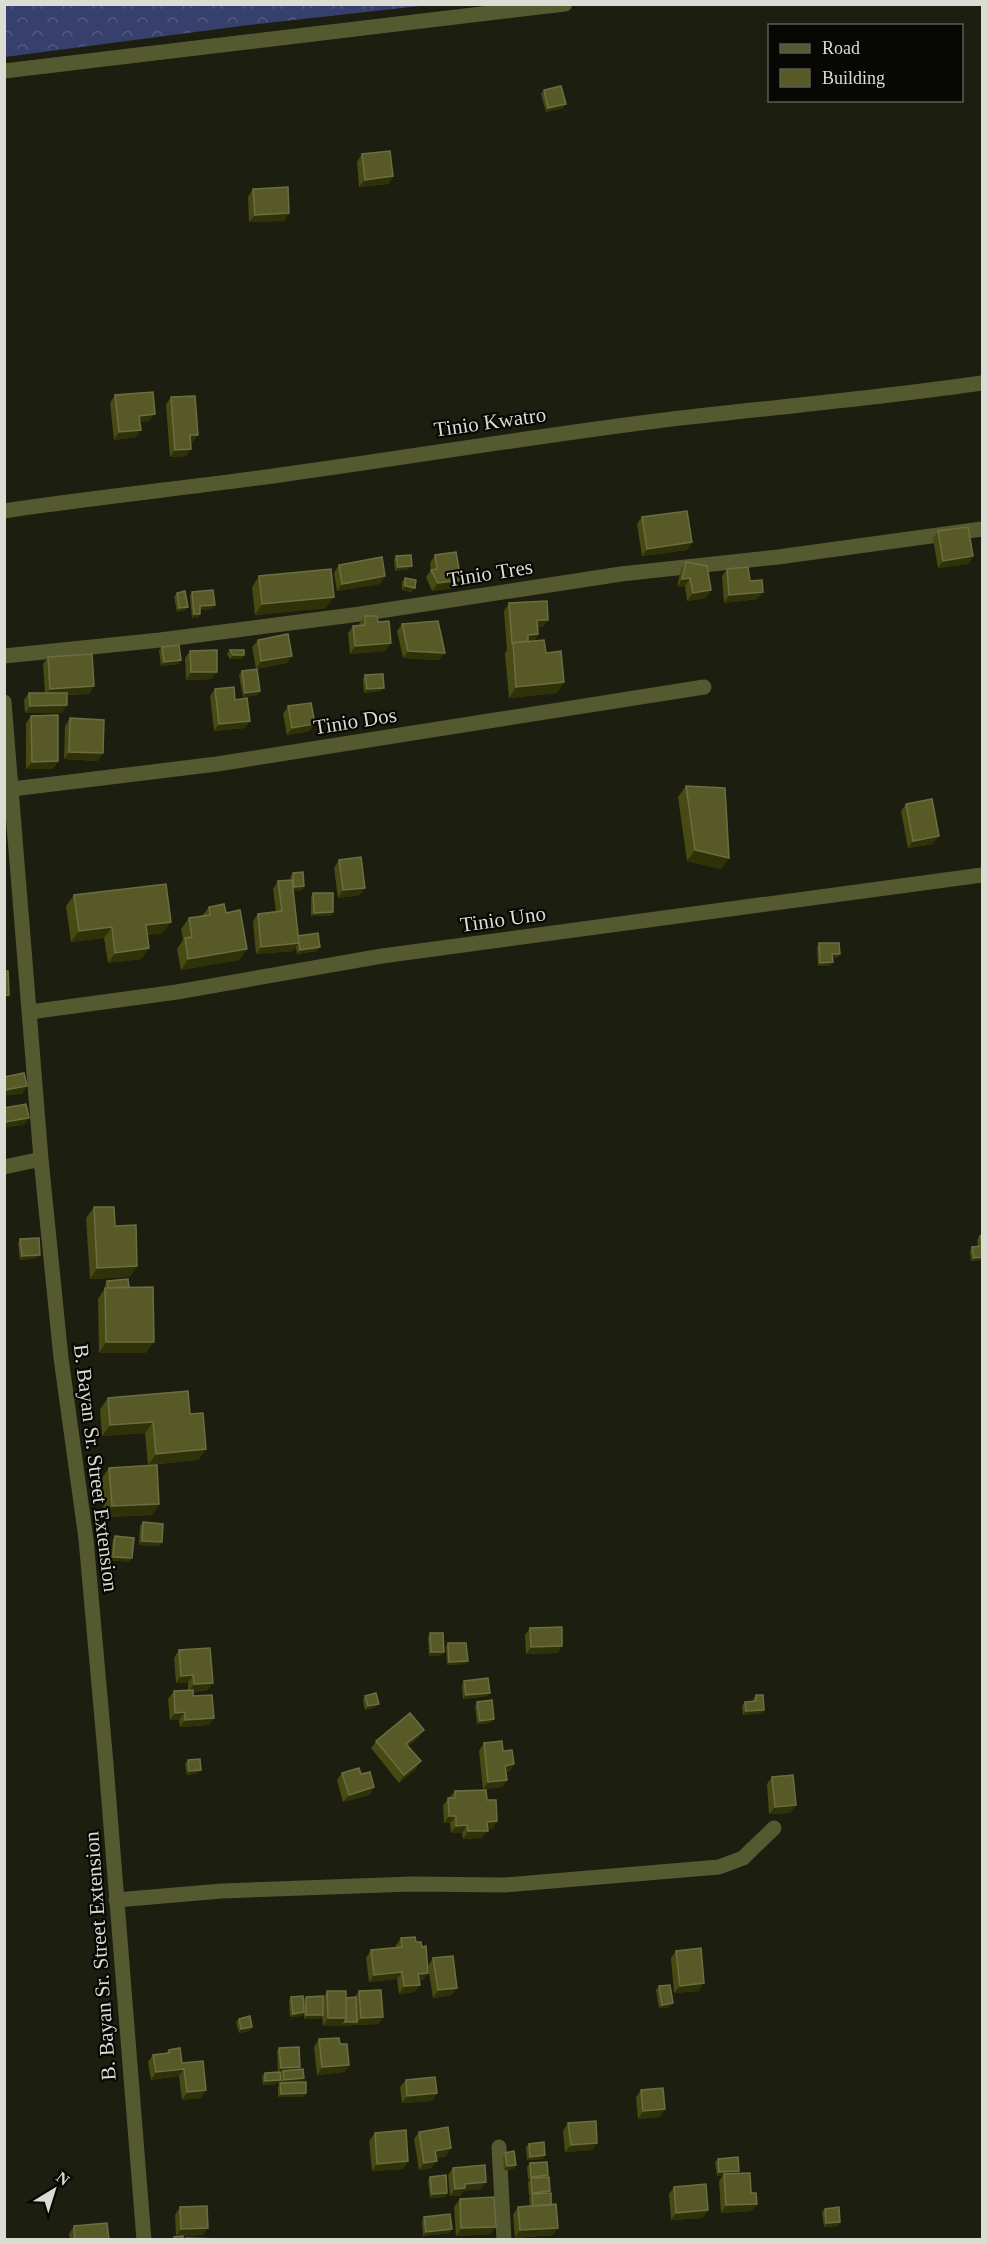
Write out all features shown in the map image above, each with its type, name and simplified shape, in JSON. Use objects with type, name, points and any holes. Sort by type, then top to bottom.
[{"type":"street","points":[[4,71],[565,4]]},
{"type":"street","name":"Tinio Kwatro","points":[[4,511],[670,420],[922,392],[982,383]]},
{"type":"street","name":"Tinio Tres","points":[[4,656],[160,640],[360,614],[621,574],[778,557],[982,529]]},
{"type":"street","name":"Tinio Dos","points":[[12,789],[217,764],[704,687]]},
{"type":"street","name":"B. Bayan Sr. Street Extension","points":[[4,702],[41,1159],[61,1358],[86,1539],[144,2240]]},
{"type":"street","name":"Tinio Uno","points":[[30,1012],[177,992],[382,956],[982,874]]},
{"type":"street","points":[[4,1167],[41,1159]]},
{"type":"street","points":[[116,1900],[222,1891],[412,1884],[505,1885],[719,1867],[743,1858],[774,1828]]},
{"type":"street","points":[[499,2147],[504,2240]]},
{"type":"green space","points":[[4,5],[429,5],[249,25],[5,57]]},
{"type":"building","points":[[561,86],[566,104],[548,108],[544,90]]},
{"type":"building","points":[[390,151],[393,176],[365,180],[362,154]]},
{"type":"building","points":[[288,187],[289,213],[255,215],[253,189]]},
{"type":"building","points":[[153,392],[155,414],[139,416],[141,430],[119,432],[115,395]]},
{"type":"building","points":[[195,396],[198,435],[190,435],[191,449],[175,450],[171,397]]},
{"type":"building","points":[[687,511],[692,542],[647,549],[642,517]]},
{"type":"building","points":[[968,527],[973,556],[943,561],[938,531]]},
{"type":"building","points":[[456,552],[461,580],[438,583],[431,570],[437,569],[435,555]]},
{"type":"building","points":[[411,555],[412,566],[398,567],[396,556]]},
{"type":"building","points":[[382,557],[385,576],[342,584],[339,565]]},
{"type":"building","points":[[686,562],[707,566],[711,590],[693,593],[690,578],[682,579]]},
{"type":"building","points":[[748,567],[750,581],[762,580],[763,592],[729,595],[727,569]]},
{"type":"building","points":[[331,569],[334,597],[262,604],[259,576]]},
{"type":"building","points":[[405,578],[416,580],[415,588],[405,586]]},
{"type":"building","points":[[213,590],[215,605],[200,606],[200,614],[194,614],[192,592]]},
{"type":"building","points":[[185,591],[188,607],[179,608],[177,593]]},
{"type":"building","points":[[547,601],[548,620],[537,620],[538,634],[528,635],[528,641],[512,643],[509,603]]},
{"type":"building","points":[[365,616],[377,616],[378,622],[389,621],[391,643],[355,646],[353,626],[365,625]]},
{"type":"building","points":[[438,621],[445,653],[408,651],[402,624]]},
{"type":"building","points":[[288,634],[292,656],[261,661],[258,640]]},
{"type":"building","points":[[544,640],[546,653],[561,651],[564,682],[516,687],[513,643]]},
{"type":"building","points":[[179,645],[181,660],[164,662],[162,647]]},
{"type":"building","points":[[217,650],[217,672],[191,672],[190,651]]},
{"type":"building","points":[[230,650],[244,650],[244,655],[233,655]]},
{"type":"building","points":[[92,654],[94,686],[50,689],[48,657]]},
{"type":"building","points":[[257,669],[260,691],[245,693],[242,671]]},
{"type":"building","points":[[383,674],[384,688],[367,689],[365,675]]},
{"type":"building","points":[[234,687],[235,700],[247,698],[250,721],[219,724],[215,689]]},
{"type":"building","points":[[29,693],[67,693],[67,705],[30,706]]},
{"type":"building","points":[[311,703],[315,724],[292,728],[288,706]]},
{"type":"building","points":[[58,715],[58,761],[32,762],[31,716]]},
{"type":"building","points":[[70,718],[104,720],[103,753],[69,752]]},
{"type":"building","points":[[686,786],[725,788],[729,858],[695,850]]},
{"type":"building","points":[[932,799],[939,836],[913,841],[906,804]]},
{"type":"building","points":[[361,857],[365,888],[343,890],[339,860]]},
{"type":"building","points":[[303,872],[304,886],[294,887],[293,873]]},
{"type":"building","points":[[292,880],[299,943],[261,947],[258,914],[282,911],[278,881]]},
{"type":"building","points":[[166,884],[171,922],[146,925],[149,948],[115,953],[112,927],[79,931],[74,895]]},
{"type":"building","points":[[313,893],[333,893],[333,912],[314,913]]},
{"type":"building","points":[[224,904],[226,913],[240,910],[247,949],[188,959],[185,938],[192,937],[189,918],[210,915],[209,907]]},
{"type":"building","points":[[318,933],[320,947],[300,950],[298,936]]},
{"type":"building","points":[[819,943],[839,943],[840,954],[832,954],[833,962],[820,963]]},
{"type":"building","points":[[4,971],[8,971],[9,995],[4,996]]},
{"type":"building","points":[[24,1073],[27,1086],[4,1090],[4,1077]]},
{"type":"building","points":[[26,1104],[29,1118],[4,1122],[4,1108]]},
{"type":"building","points":[[94,1207],[114,1207],[115,1226],[136,1225],[137,1266],[97,1268]]},
{"type":"building","points":[[39,1238],[40,1255],[22,1256],[20,1239]]},
{"type":"building","points":[[982,1246],[982,1257],[974,1258],[972,1247]]},
{"type":"building","points":[[128,1279],[129,1287],[108,1288],[107,1281]]},
{"type":"building","points":[[153,1287],[154,1342],[106,1342],[105,1288]]},
{"type":"building","points":[[188,1391],[190,1414],[203,1413],[206,1449],[156,1454],[153,1422],[110,1425],[108,1398]]},
{"type":"building","points":[[157,1465],[159,1504],[112,1506],[109,1468]]},
{"type":"building","points":[[143,1522],[163,1524],[162,1542],[142,1541]]},
{"type":"building","points":[[115,1536],[134,1538],[132,1558],[113,1557]]},
{"type":"building","points":[[562,1627],[562,1646],[531,1647],[530,1628]]},
{"type":"building","points":[[430,1633],[443,1633],[444,1652],[431,1652]]},
{"type":"building","points":[[448,1643],[466,1643],[468,1661],[449,1662]]},
{"type":"building","points":[[210,1648],[213,1683],[194,1684],[193,1675],[181,1676],[179,1650]]},
{"type":"building","points":[[488,1678],[490,1693],[466,1695],[464,1681]]},
{"type":"building","points":[[193,1690],[193,1696],[212,1695],[214,1718],[185,1720],[185,1712],[175,1713],[174,1691]]},
{"type":"building","points":[[376,1693],[379,1704],[368,1706],[365,1696]]},
{"type":"building","points":[[756,1695],[763,1695],[764,1710],[746,1711],[745,1702],[756,1701]]},
{"type":"building","points":[[492,1700],[494,1719],[480,1721],[477,1702]]},
{"type":"building","points":[[410,1713],[424,1730],[406,1744],[421,1761],[404,1775],[376,1741]]},
{"type":"building","points":[[502,1741],[503,1751],[512,1750],[514,1764],[505,1766],[507,1780],[488,1782],[484,1743]]},
{"type":"building","points":[[200,1759],[201,1770],[189,1771],[188,1760]]},
{"type":"building","points":[[359,1768],[361,1774],[370,1772],[374,1787],[349,1795],[342,1773]]},
{"type":"building","points":[[793,1775],[796,1805],[775,1807],[772,1777]]},
{"type":"building","points":[[486,1790],[487,1800],[496,1800],[497,1821],[487,1822],[488,1831],[468,1831],[467,1825],[456,1826],[456,1816],[449,1816],[448,1798],[455,1798],[455,1791]]},
{"type":"building","points":[[415,1937],[416,1942],[421,1942],[422,1947],[426,1946],[428,1973],[418,1974],[420,1985],[404,1986],[402,1972],[374,1975],[371,1950],[402,1947],[401,1938]]},
{"type":"building","points":[[701,1948],[704,1983],[680,1986],[676,1951]]},
{"type":"building","points":[[453,1956],[457,1988],[438,1990],[433,1958]]},
{"type":"building","points":[[670,1985],[673,2003],[662,2005],[659,1986]]},
{"type":"building","points":[[381,1990],[383,2017],[361,2018],[359,1991]]},
{"type":"building","points":[[327,1991],[346,1991],[346,2018],[328,2018]]},
{"type":"building","points":[[303,1996],[304,2012],[293,2014],[291,1997]]},
{"type":"building","points":[[323,1996],[323,2015],[306,2015],[306,1997]]},
{"type":"building","points":[[356,1997],[357,2022],[345,2022],[346,1998]]},
{"type":"building","points":[[250,2016],[252,2027],[241,2029],[239,2019]]},
{"type":"building","points":[[339,2038],[340,2044],[347,2044],[349,2065],[322,2067],[319,2039]]},
{"type":"building","points":[[299,2047],[300,2067],[281,2068],[279,2048]]},
{"type":"building","points":[[180,2048],[182,2063],[203,2061],[206,2090],[187,2092],[184,2069],[156,2072],[153,2055],[169,2053],[169,2050]]},
{"type":"building","points":[[303,2069],[304,2078],[284,2080],[283,2071]]},
{"type":"building","points":[[280,2072],[281,2080],[265,2081],[265,2073]]},
{"type":"building","points":[[435,2077],[437,2093],[407,2096],[406,2080]]},
{"type":"building","points":[[306,2082],[306,2093],[281,2094],[280,2083]]},
{"type":"building","points":[[663,2088],[665,2109],[643,2111],[641,2090]]},
{"type":"building","points":[[596,2121],[597,2143],[571,2145],[568,2123]]},
{"type":"building","points":[[448,2127],[451,2148],[435,2151],[437,2161],[424,2163],[419,2132]]},
{"type":"building","points":[[406,2130],[408,2161],[377,2164],[375,2133]]},
{"type":"building","points":[[544,2142],[545,2155],[530,2157],[529,2144]]},
{"type":"building","points":[[514,2151],[516,2165],[507,2166],[505,2153]]},
{"type":"building","points":[[738,2157],[739,2171],[719,2172],[718,2159]]},
{"type":"building","points":[[547,2162],[548,2175],[531,2177],[530,2163]]},
{"type":"building","points":[[485,2165],[486,2182],[465,2184],[465,2188],[455,2189],[453,2168]]},
{"type":"building","points":[[750,2173],[751,2193],[756,2193],[757,2204],[726,2205],[724,2174]]},
{"type":"building","points":[[446,2175],[447,2193],[432,2194],[430,2177]]},
{"type":"building","points":[[549,2177],[550,2191],[532,2193],[531,2178]]},
{"type":"building","points":[[706,2184],[708,2210],[676,2213],[674,2187]]},
{"type":"building","points":[[551,2193],[551,2205],[533,2206],[532,2194]]},
{"type":"building","points":[[494,2197],[496,2227],[461,2228],[460,2199]]},
{"type":"building","points":[[556,2204],[558,2228],[520,2230],[518,2207]]},
{"type":"building","points":[[207,2206],[208,2228],[181,2229],[180,2207]]},
{"type":"building","points":[[839,2207],[840,2222],[826,2223],[825,2209]]},
{"type":"building","points":[[450,2214],[452,2229],[426,2232],[424,2217]]},
{"type":"building","points":[[107,2223],[109,2240],[75,2240],[74,2226]]},
{"type":"building","points":[[183,2236],[183,2240],[175,2240],[174,2237]]},
{"type":"building","points":[[186,2238],[223,2239],[223,2240],[186,2240]]}]
